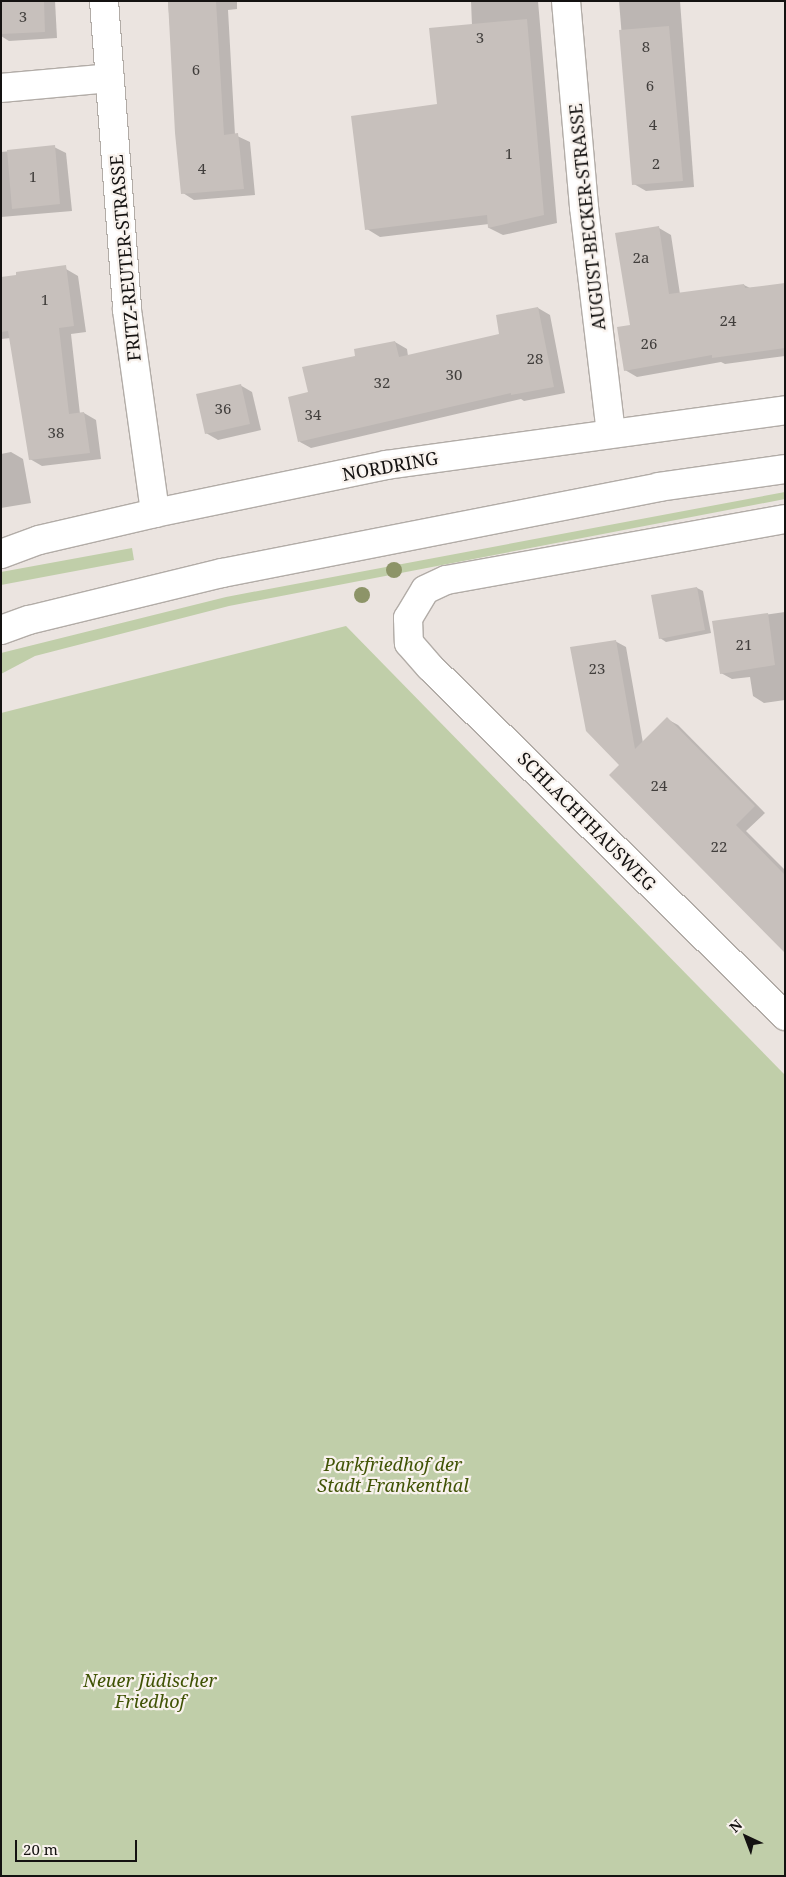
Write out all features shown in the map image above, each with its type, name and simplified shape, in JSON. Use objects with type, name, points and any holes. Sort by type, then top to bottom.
[{"type":"street","name":"FRITZ-REUTER-STRASSE","points":[[104,1],[127,310],[155,513]]},
{"type":"street","name":"AUGUST-BECKER-STRASSE","points":[[566,1],[584,207],[611,433]]},
{"type":"street","points":[[1,88],[110,78]]},
{"type":"street","name":"NORDRING","points":[[1,554],[39,540],[155,513],[386,465],[785,410]]},
{"type":"street","points":[[1,630],[29,620],[222,573],[659,487],[785,469]]},
{"type":"street","name":"SCHLACHTHAUSWEG","points":[[785,519],[446,580],[425,590],[408,618],[409,643],[430,666],[785,1016]]},
{"type":"street","points":[[1,622],[29,620]]},
{"type":"green space","points":[[785,492],[785,499],[229,606],[35,656],[1,674],[1,653],[226,597]]},
{"type":"green space","points":[[132,548],[134,560],[1,585],[1,572]]},
{"type":"green space","name":"Parkfriedhof der Stadt Frankenthal","points":[[346,626],[785,1075],[785,1876],[1,1876],[1,713]]},
{"type":"building","points":[[1,1],[44,1],[45,32],[1,34]]},
{"type":"building","points":[[168,1],[216,1],[224,135],[238,133],[244,189],[181,194],[175,133]]},
{"type":"building","points":[[527,19],[544,215],[488,228],[487,215],[365,230],[351,116],[437,104],[429,28]]},
{"type":"building","points":[[669,26],[683,181],[632,185],[619,30]]},
{"type":"building","points":[[55,145],[60,204],[12,209],[7,150]]},
{"type":"building","points":[[659,226],[669,294],[744,284],[745,288],[785,283],[785,348],[712,358],[712,355],[624,371],[617,327],[630,325],[615,233]]},
{"type":"building","points":[[66,265],[74,326],[59,328],[69,414],[84,412],[90,453],[29,460],[8,331],[1,332],[1,277],[16,275],[16,272]]},
{"type":"building","points":[[538,307],[554,387],[511,395],[511,393],[298,442],[288,397],[308,392],[302,367],[355,356],[354,349],[395,341],[399,357],[499,334],[496,315]]},
{"type":"building","points":[[241,384],[250,424],[205,434],[196,394]]},
{"type":"building","points":[[697,587],[705,630],[659,639],[651,595]]},
{"type":"building","points":[[768,613],[775,665],[720,674],[712,621]]},
{"type":"building","points":[[616,640],[635,749],[667,717],[755,806],[736,825],[785,875],[785,953],[609,775],[619,765],[586,731],[570,647]]},
{"type":"park label","name":"Neuer Jüdischer Friedhof","points":[[150,1691]]}]
